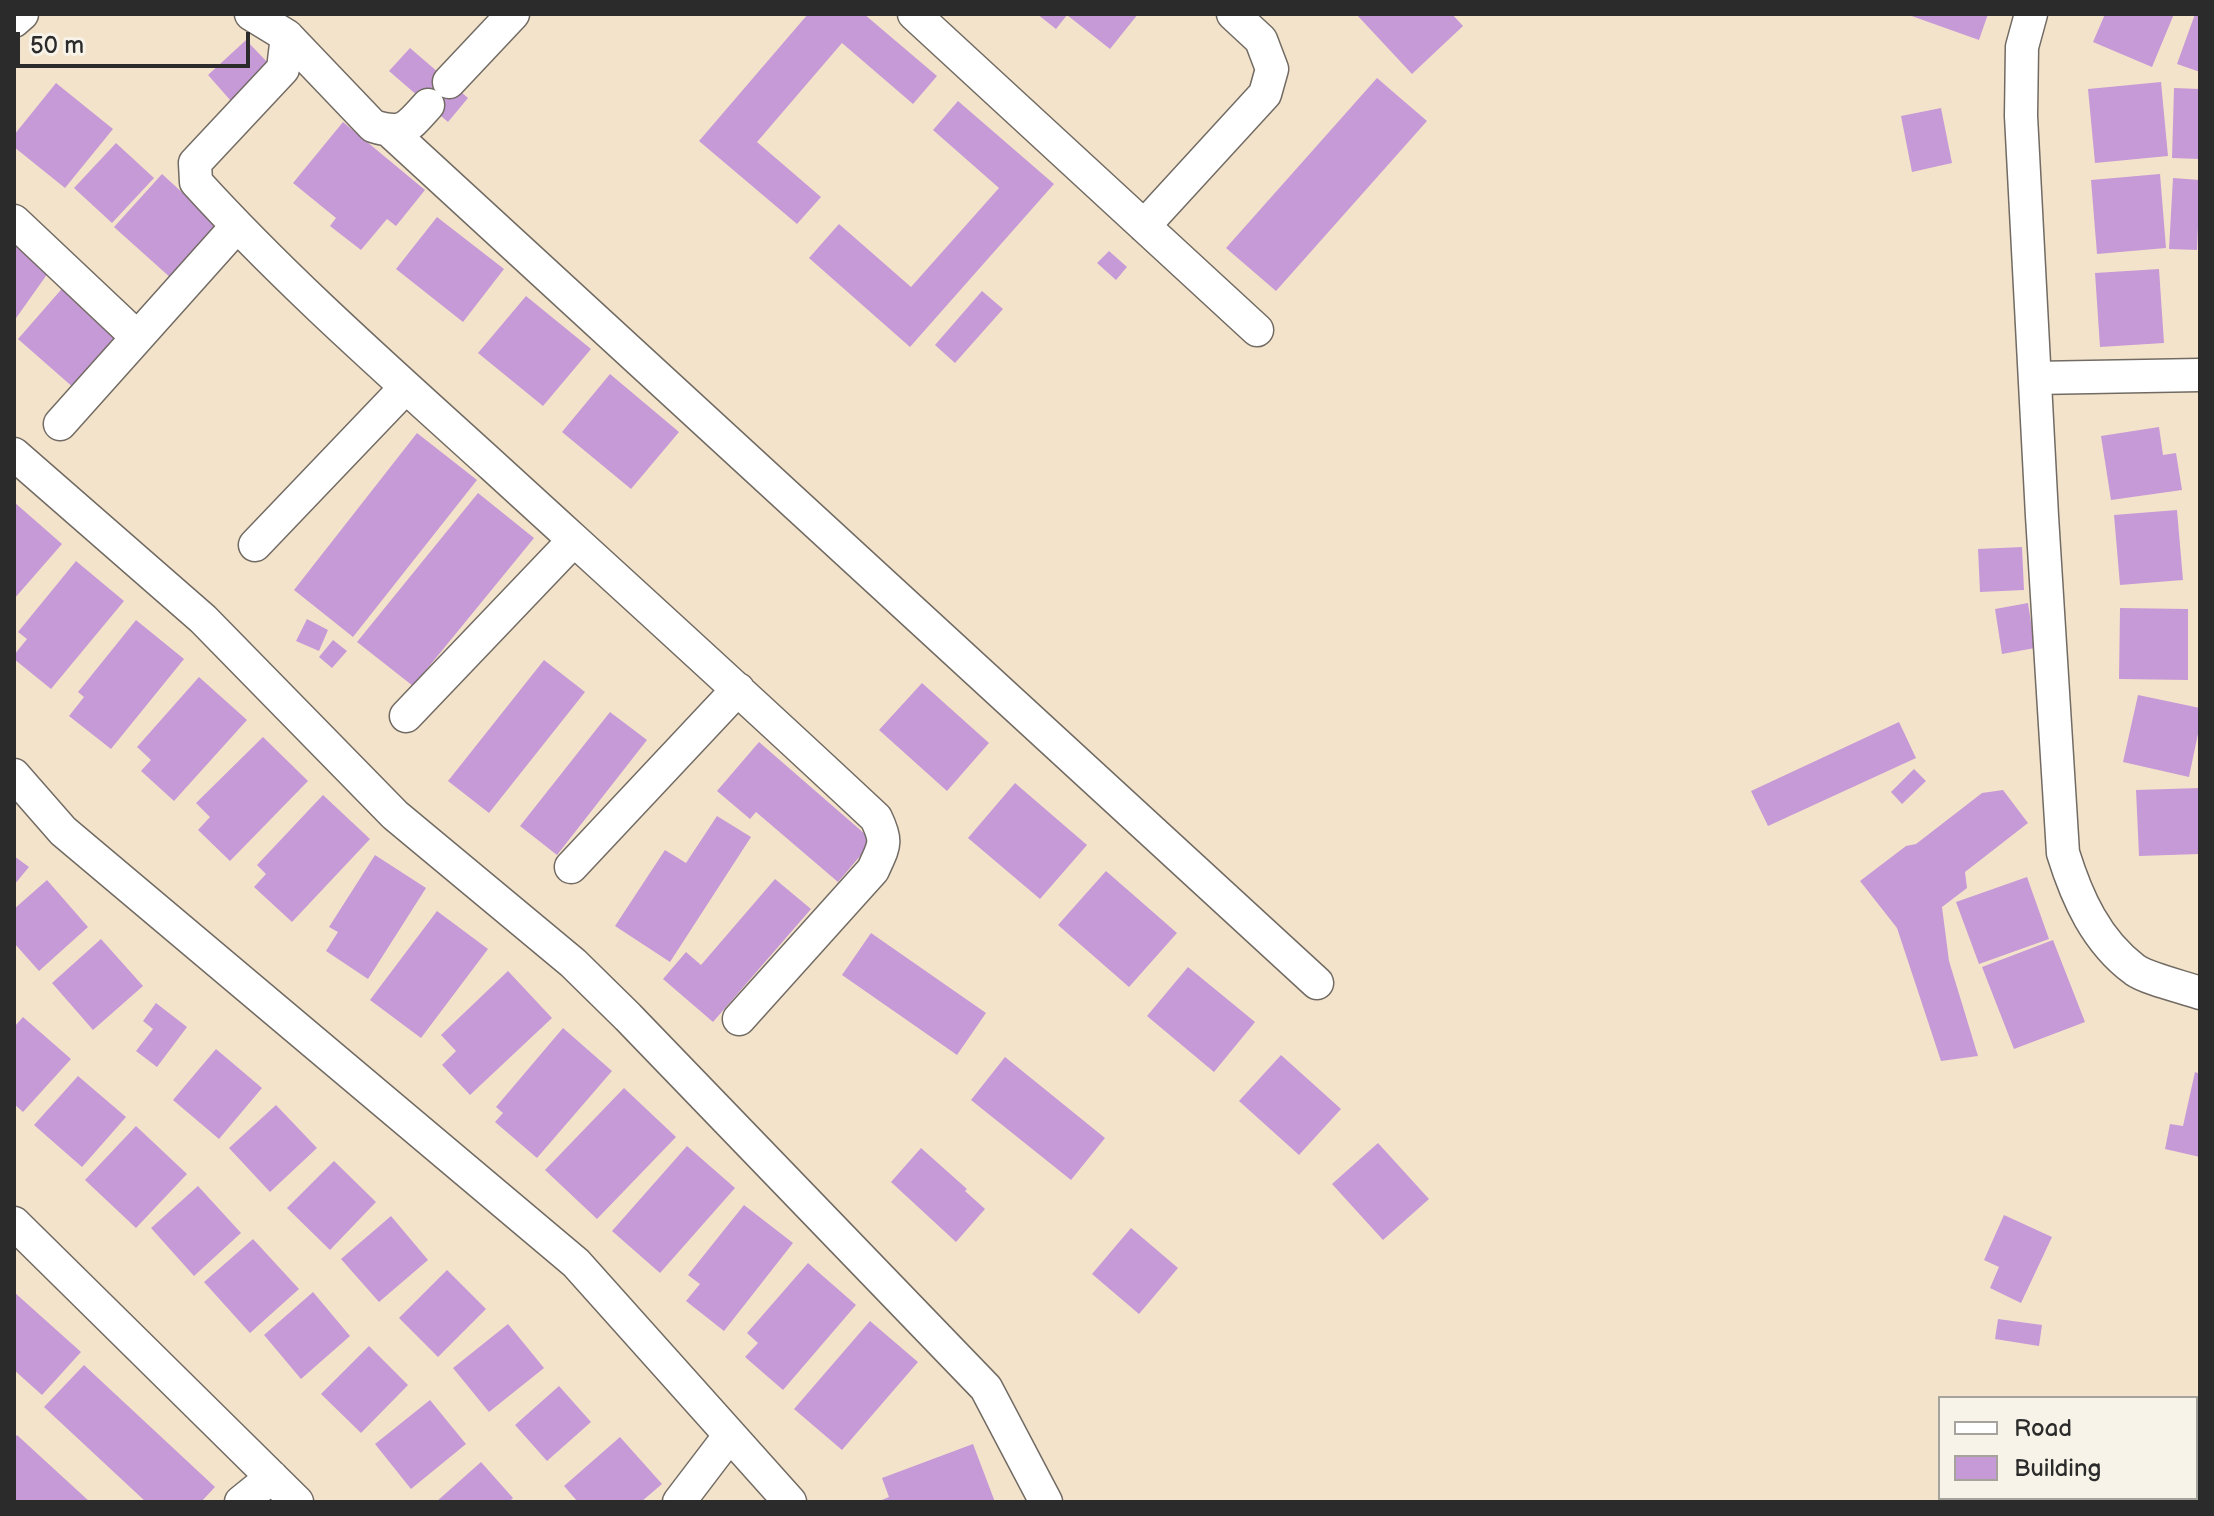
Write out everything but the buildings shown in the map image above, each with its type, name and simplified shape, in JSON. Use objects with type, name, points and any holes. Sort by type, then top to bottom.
[{"type":"street","points":[[14,21],[22,14]]},
{"type":"street","points":[[251,14],[287,36],[373,126],[391,132],[1317,983]]},
{"type":"street","points":[[391,132],[408,126],[513,14]]},
{"type":"street","points":[[914,14],[1257,330]]},
{"type":"street","points":[[1144,226],[1265,94],[1272,69],[1267,54],[1261,40],[1233,14]]},
{"type":"street","points":[[2031,14],[2022,47],[2021,116],[2063,853],[2075,891],[2099,935],[2136,971],[2200,993]]},
{"type":"street","points":[[287,36],[283,69],[195,163],[196,182],[237,226],[406,387],[876,818],[885,836],[873,870],[739,1019]]},
{"type":"street","points":[[14,221],[137,337]]},
{"type":"street","points":[[60,424],[237,226]]},
{"type":"street","points":[[2035,378],[2200,375]]},
{"type":"street","points":[[255,545],[406,387]]},
{"type":"street","points":[[14,454],[203,619],[395,815],[573,963],[628,1017],[986,1388],[1046,1502]]},
{"type":"street","points":[[406,716],[574,540]]},
{"type":"street","points":[[571,867],[738,689]]},
{"type":"street","points":[[14,775],[63,831],[576,1263],[790,1502]]},
{"type":"street","points":[[14,1223],[297,1502]]},
{"type":"street","points":[[679,1502],[730,1435]]},
{"type":"street","points":[[241,1502],[272,1477]]}]
